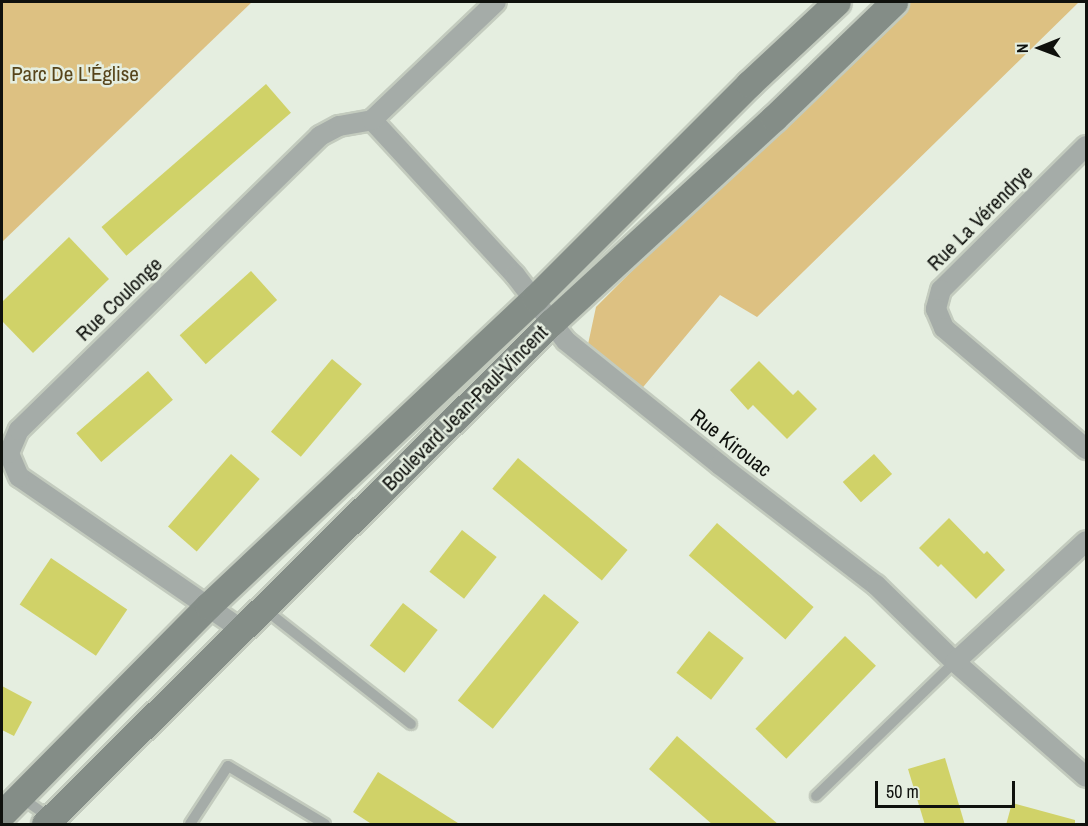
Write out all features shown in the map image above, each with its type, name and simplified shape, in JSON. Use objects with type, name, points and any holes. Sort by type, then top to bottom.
[{"type":"street","points":[[372,120],[496,2]]},
{"type":"street","name":"Boulevard Jean-Paul-Vincent","points":[[10,805],[208,606],[535,298],[749,84],[837,2]]},
{"type":"street","name":"Boulevard Jean-Paul-Vincent","points":[[53,822],[263,608],[552,321],[774,118],[894,2]]},
{"type":"street","name":"Rue Kirouac","points":[[372,120],[535,298],[566,341],[720,465],[876,585],[955,662],[1086,777]]},
{"type":"street","name":"Rue Coulonge","points":[[242,630],[19,477],[9,453],[19,430],[320,136],[339,126],[372,120]]},
{"type":"street","name":"Rue La Vérendrye","points":[[1086,146],[941,290],[936,309],[944,328],[1086,449]]},
{"type":"street","points":[[955,662],[1086,541]]},
{"type":"lane","points":[[263,608],[411,724]]},
{"type":"lane","points":[[816,796],[955,662]]},
{"type":"lane","points":[[190,825],[228,766],[325,825]]},
{"type":"lane","points":[[10,805],[53,822]]},
{"type":"green space","name":"Parc De L'Église","points":[[2,2],[252,2],[2,242]]},
{"type":"green space","points":[[900,2],[1079,2],[757,317],[720,295],[639,392],[587,349],[596,307]]},
{"type":"building","points":[[266,84],[291,113],[126,256],[101,227]]},
{"type":"building","points":[[69,237],[109,279],[33,353],[2,321],[2,302]]},
{"type":"building","points":[[251,271],[277,300],[206,364],[180,335]]},
{"type":"building","points":[[332,359],[362,384],[301,457],[271,432]]},
{"type":"building","points":[[759,361],[793,395],[798,390],[817,409],[787,439],[753,405],[748,410],[730,390]]},
{"type":"building","points":[[148,371],[173,400],[101,462],[76,433]]},
{"type":"building","points":[[231,454],[260,479],[197,551],[168,526]]},
{"type":"building","points":[[874,454],[892,474],[861,502],[843,482]]},
{"type":"building","points":[[518,458],[628,550],[602,581],[492,489]]},
{"type":"building","points":[[949,518],[984,554],[987,551],[1005,570],[976,599],[941,564],[938,567],[919,548]]},
{"type":"building","points":[[717,523],[814,607],[785,639],[689,555]]},
{"type":"building","points":[[462,530],[497,557],[464,599],[429,572]]},
{"type":"building","points":[[51,558],[127,609],[96,656],[20,604]]},
{"type":"building","points":[[544,594],[579,622],[493,729],[458,700]]},
{"type":"building","points":[[403,603],[438,630],[404,673],[370,646]]},
{"type":"building","points":[[709,631],[744,658],[711,700],[676,673]]},
{"type":"building","points":[[845,636],[876,666],[786,759],[755,729]]},
{"type":"building","points":[[2,686],[32,702],[14,736],[2,730]]},
{"type":"building","points":[[677,736],[779,825],[713,825],[649,769]]},
{"type":"building","points":[[945,758],[965,825],[925,825],[908,769]]},
{"type":"building","points":[[378,772],[461,825],[373,825],[353,812]]},
{"type":"building","points":[[1012,803],[1075,820],[1075,825],[1006,825]]}]
